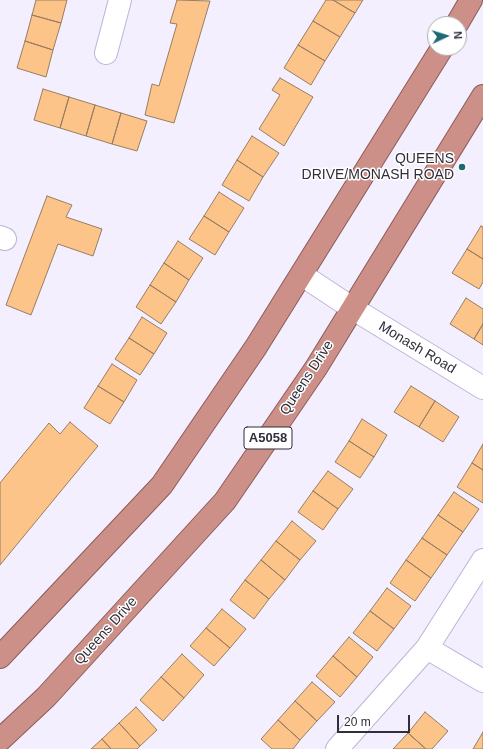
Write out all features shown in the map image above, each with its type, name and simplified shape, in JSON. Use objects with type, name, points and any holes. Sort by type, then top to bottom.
[{"type":"highway","points":[[462,16],[472,0]]},
{"type":"highway","points":[[0,657],[162,485],[247,360],[302,275],[437,56]]},
{"type":"highway","name":"Queens Drive","points":[[0,740],[46,697],[225,501],[316,368],[483,96]]},
{"type":"street","points":[[106,52],[120,0]]},
{"type":"street","name":"Monash Road","points":[[302,275],[352,308],[483,388]]},
{"type":"street","points":[[336,749],[427,648],[483,560]]},
{"type":"street","points":[[427,648],[483,681]]},
{"type":"building","points":[[36,0],[67,0],[61,23],[32,15]]},
{"type":"building","points":[[177,0],[210,1],[174,123],[145,115],[152,84],[159,86],[177,24],[170,23]]},
{"type":"building","points":[[326,0],[333,0],[355,13],[340,37],[313,21]]},
{"type":"building","points":[[333,0],[363,0],[355,13]]},
{"type":"building","points":[[32,15],[61,23],[53,50],[25,41]]},
{"type":"building","points":[[313,21],[340,37],[325,61],[298,45]]},
{"type":"building","points":[[25,41],[53,50],[46,77],[17,68]]},
{"type":"building","points":[[298,45],[325,61],[311,85],[284,68]]},
{"type":"building","points":[[280,78],[313,97],[284,146],[259,129],[280,95],[272,90]]},
{"type":"building","points":[[43,89],[69,97],[60,128],[34,120]]},
{"type":"building","points":[[69,97],[95,105],[86,136],[60,128]]},
{"type":"building","points":[[95,105],[121,113],[112,144],[86,136]]},
{"type":"building","points":[[121,113],[147,121],[137,151],[112,144]]},
{"type":"building","points":[[252,136],[279,153],[263,177],[237,160]]},
{"type":"building","points":[[237,160],[263,177],[249,201],[222,185]]},
{"type":"building","points":[[219,192],[244,208],[229,232],[204,216]]},
{"type":"building","points":[[47,196],[72,205],[66,217],[102,229],[93,256],[58,244],[31,315],[6,305]]},
{"type":"building","points":[[204,216],[229,232],[215,255],[189,239]]},
{"type":"building","points":[[481,226],[483,227],[483,259],[467,249]]},
{"type":"building","points":[[178,241],[203,258],[189,280],[164,263]]},
{"type":"building","points":[[467,249],[483,259],[483,282],[479,289],[452,273]]},
{"type":"building","points":[[164,263],[189,280],[176,302],[150,285]]},
{"type":"building","points":[[150,285],[176,302],[161,324],[136,307]]},
{"type":"building","points":[[466,298],[483,309],[483,324],[474,339],[450,324]]},
{"type":"building","points":[[142,317],[167,333],[154,354],[129,338]]},
{"type":"building","points":[[483,324],[483,345],[474,339]]},
{"type":"building","points":[[129,338],[154,354],[140,375],[115,359]]},
{"type":"building","points":[[112,364],[137,380],[124,402],[98,386]]},
{"type":"building","points":[[98,386],[124,402],[110,424],[84,408]]},
{"type":"building","points":[[411,386],[435,401],[419,427],[394,412]]},
{"type":"building","points":[[435,401],[459,417],[443,442],[419,427]]},
{"type":"building","points":[[362,419],[387,435],[374,457],[349,441]]},
{"type":"building","points":[[70,422],[98,446],[0,565],[0,483],[49,423],[60,434]]},
{"type":"building","points":[[349,441],[374,457],[360,478],[335,462]]},
{"type":"building","points":[[483,444],[483,470],[472,463]]},
{"type":"building","points":[[472,463],[483,470],[483,503],[457,487]]},
{"type":"building","points":[[328,471],[353,489],[338,509],[313,491]]},
{"type":"building","points":[[313,491],[338,509],[323,530],[298,512]]},
{"type":"building","points":[[454,492],[479,509],[463,532],[438,515]]},
{"type":"building","points":[[438,515],[463,532],[447,555],[422,538]]},
{"type":"building","points":[[292,521],[316,541],[300,560],[276,541]]},
{"type":"building","points":[[422,538],[447,555],[431,578],[406,560]]},
{"type":"building","points":[[276,541],[300,560],[285,580],[261,560]]},
{"type":"building","points":[[261,560],[285,580],[269,599],[245,580]]},
{"type":"building","points":[[406,560],[431,578],[415,601],[390,583]]},
{"type":"building","points":[[245,580],[269,599],[254,619],[230,600]]},
{"type":"building","points":[[387,588],[411,606],[394,629],[370,611]]},
{"type":"building","points":[[222,609],[246,629],[230,648],[206,628]]},
{"type":"building","points":[[370,611],[394,629],[377,651],[353,633]]},
{"type":"building","points":[[206,628],[230,648],[214,666],[190,646]]},
{"type":"building","points":[[349,637],[373,657],[357,677],[333,656]]},
{"type":"building","points":[[182,654],[204,675],[184,698],[161,677]]},
{"type":"building","points":[[333,656],[357,677],[340,697],[316,676]]},
{"type":"building","points":[[161,677],[184,698],[163,721],[140,700]]},
{"type":"building","points":[[312,682],[335,702],[317,721],[295,701]]},
{"type":"building","points":[[295,701],[317,721],[300,740],[278,720]]},
{"type":"building","points":[[136,707],[157,730],[140,746],[119,723]]},
{"type":"building","points":[[425,712],[448,731],[432,749],[426,749],[408,733]]},
{"type":"building","points":[[278,720],[300,740],[293,749],[272,749],[261,739]]},
{"type":"building","points":[[119,723],[140,746],[137,749],[111,749],[102,739]]},
{"type":"building","points":[[483,732],[483,749],[473,749]]},
{"type":"building","points":[[408,733],[426,749],[393,749]]},
{"type":"building","points":[[102,739],[111,749],[91,749]]},
{"type":"place","name":"QUEENS DRIVE/MONASH ROAD","points":[[462,167]]}]
